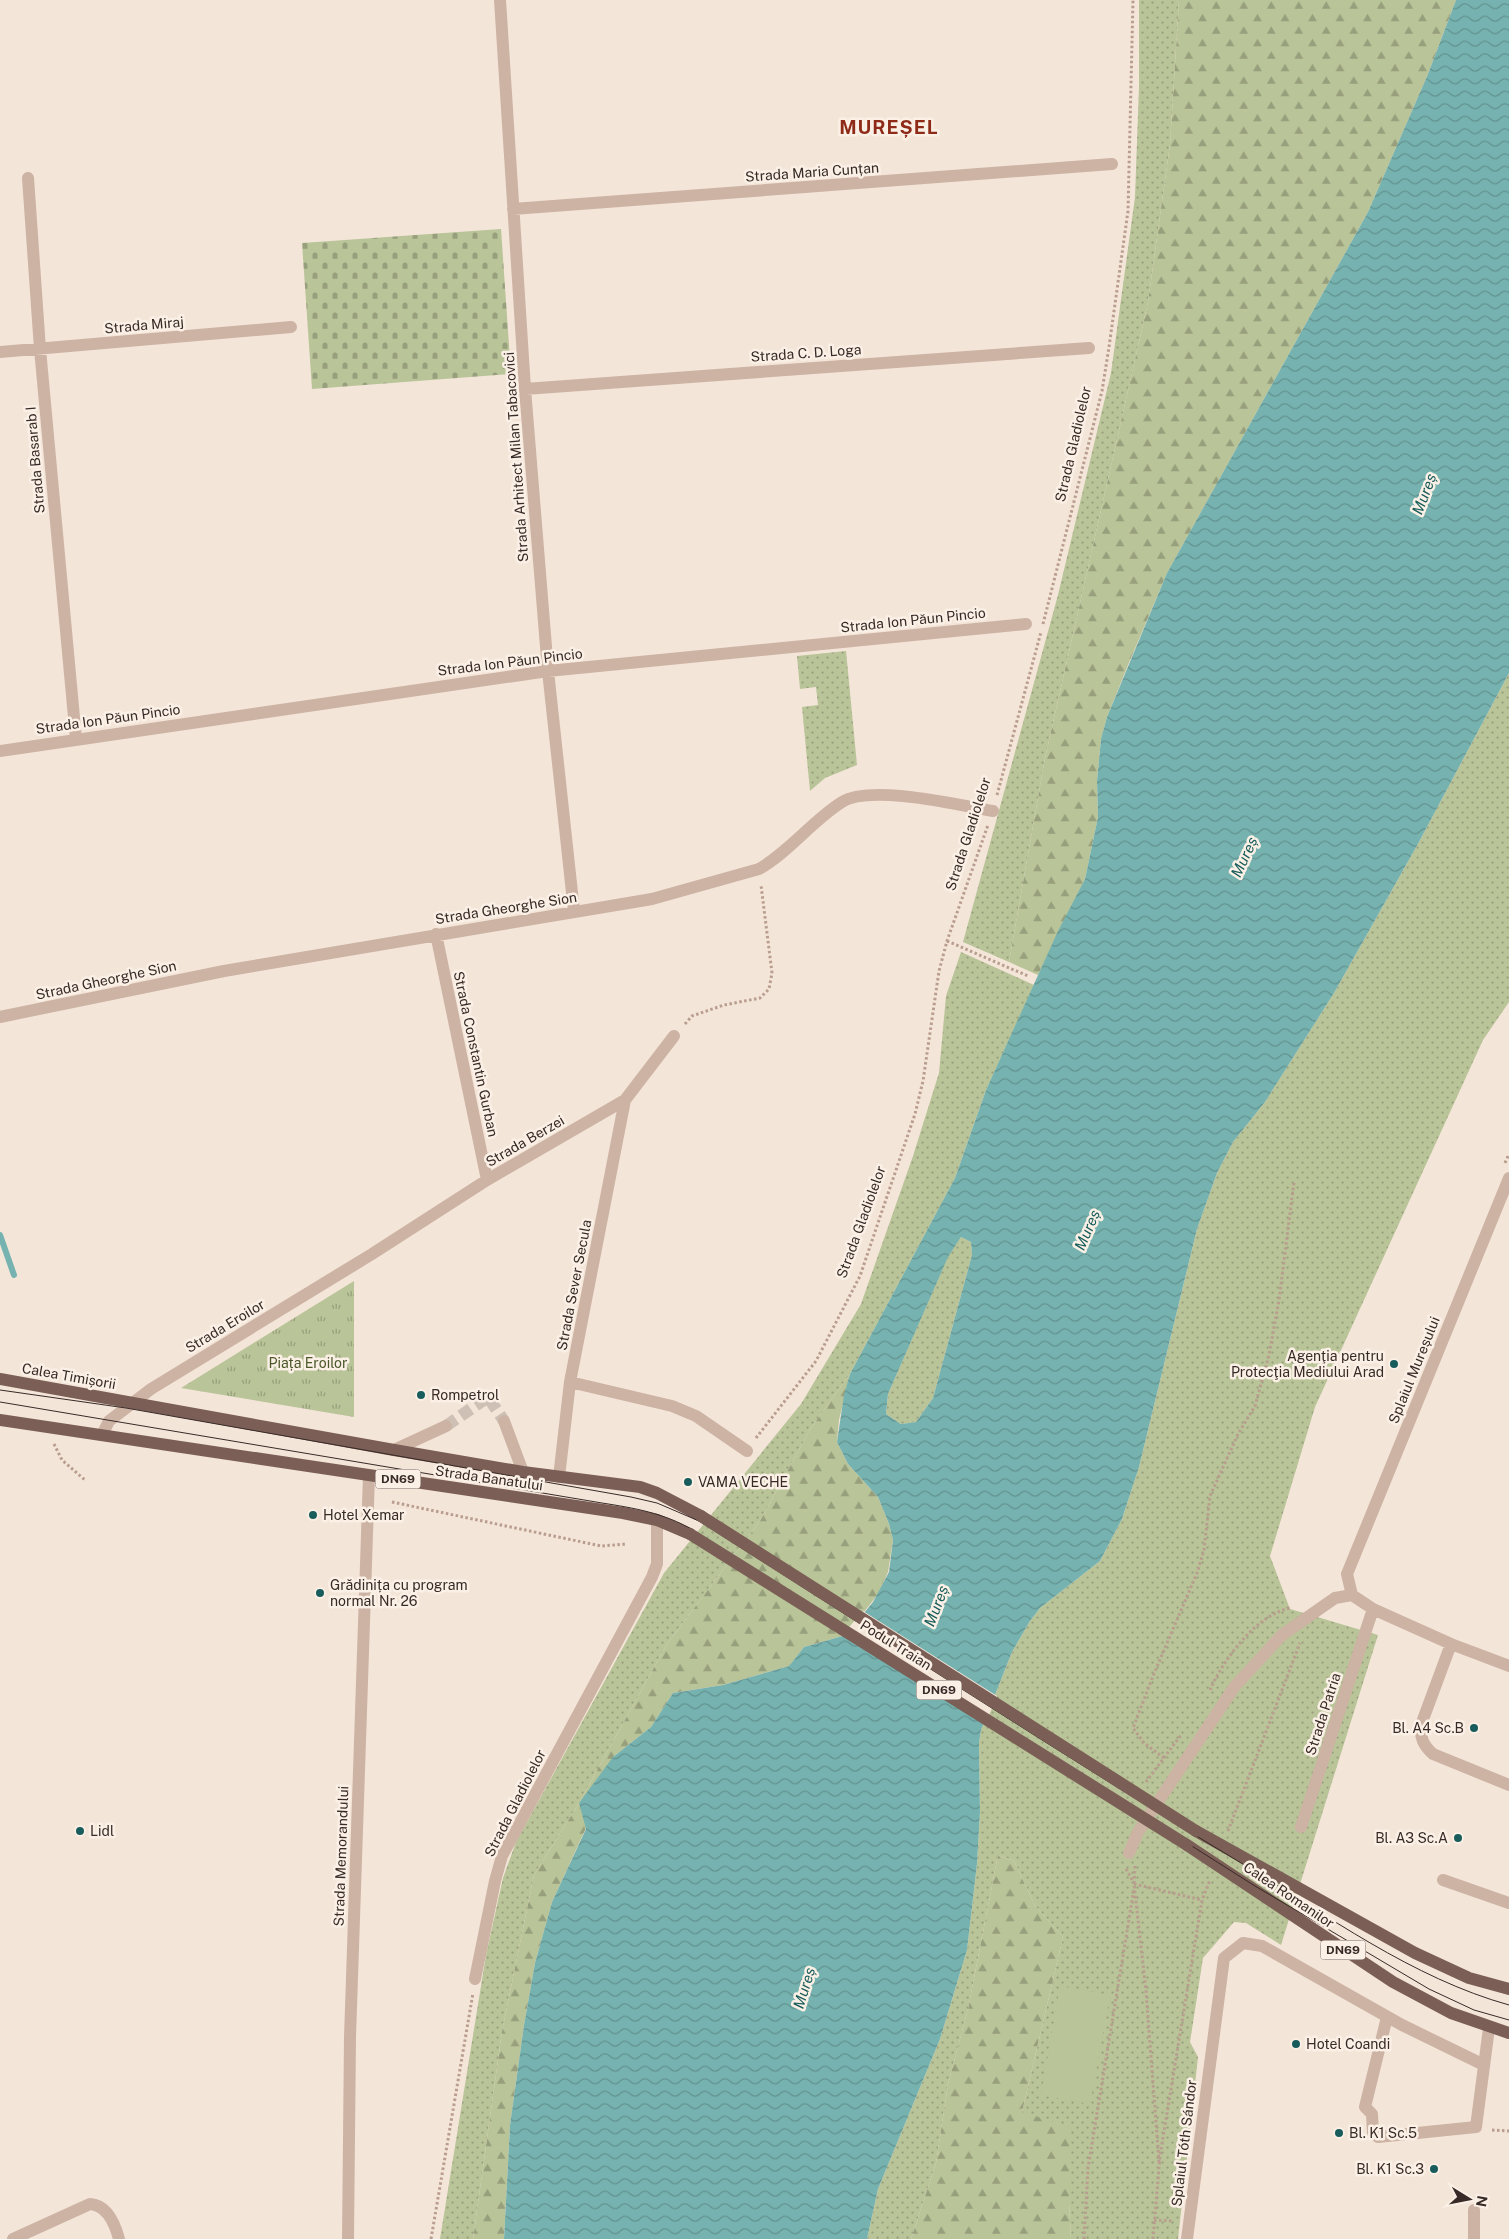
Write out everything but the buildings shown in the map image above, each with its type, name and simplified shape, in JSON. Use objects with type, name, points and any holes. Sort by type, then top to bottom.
[{"type":"main road","name":"Calea Timișorii","points":[[0,1379],[134,1402]]},
{"type":"main road","name":"Strada Banatului","points":[[134,1402],[523,1472],[640,1488],[657,1492],[701,1516]]},
{"type":"main road","name":"DN69","points":[[0,1420],[102,1435]]},
{"type":"main road","name":"Strada Banatului","points":[[102,1435],[624,1513],[657,1520],[690,1534]]},
{"type":"main road","name":"Podul Traian","points":[[701,1516],[1196,1830]]},
{"type":"main road","name":"Podul Traian","points":[[690,1534],[1187,1846]]},
{"type":"main road","name":"Calea Romanilor","points":[[1196,1830],[1414,1953],[1469,1978],[1509,1989]]},
{"type":"main road","name":"Calea Romanilor","points":[[1187,1846],[1217,1863],[1393,1982],[1451,2013],[1489,2028],[1509,2033]]},
{"type":"street","name":"Strada Arhitect Milan Tabacovici","points":[[500,0],[513,209],[548,671],[574,912]]},
{"type":"street","name":"Strada Maria Cunțan","points":[[513,209],[1112,164]]},
{"type":"street","name":"Strada Basarab I","points":[[28,178],[40,350],[76,739]]},
{"type":"street","name":"Strada Miraj","points":[[0,352],[291,327]]},
{"type":"street","name":"Strada C. D. Loga","points":[[526,389],[1089,348]]},
{"type":"street","name":"Strada Ion Păun Pincio","points":[[0,751],[548,671],[1026,624]]},
{"type":"street","name":"Strada Gheorghe Sion","points":[[0,1017],[224,971],[652,898],[759,869],[774,860],[828,813],[851,798],[864,795],[893,796],[992,811]]},
{"type":"street","name":"Strada Constantin Gurban","points":[[436,934],[487,1180]]},
{"type":"street","name":"Strada Berzei","points":[[372,1254],[487,1180],[625,1100],[674,1036]]},
{"type":"street","name":"Strada Sever Secula","points":[[558,1477],[570,1382],[625,1100]]},
{"type":"street","name":"Splaiul Mureșului","points":[[1352,1595],[1348,1574],[1509,1178]]},
{"type":"street","name":"Strada Eroilor","points":[[102,1435],[109,1421],[151,1389],[372,1254]]},
{"type":"street","points":[[570,1382],[672,1406],[696,1416],[746,1451]]},
{"type":"street","points":[[504,1421],[523,1472]]},
{"type":"street","points":[[394,1450],[446,1426]]},
{"type":"street","name":"Strada Memorandului","points":[[348,2239],[350,2037],[369,1475]]},
{"type":"street","name":"Strada Gladiolelor","points":[[475,1979],[502,1856],[652,1578],[657,1564],[657,1520]]},
{"type":"street","points":[[1125,1857],[1138,1832],[1235,1686],[1282,1635],[1335,1598],[1352,1595],[1373,1609],[1451,1644],[1509,1666]]},
{"type":"street","name":"Strada Patria","points":[[1302,1827],[1373,1609]]},
{"type":"street","points":[[1451,1644],[1421,1725],[1420,1736],[1425,1748],[1433,1754],[1509,1785]]},
{"type":"street","points":[[1443,1880],[1509,1903]]},
{"type":"street","name":"Splaiul Tóth Sándor","points":[[1187,2239],[1224,1958],[1243,1943],[1262,1946],[1387,2017],[1484,2065]]},
{"type":"street","points":[[1387,2017],[1365,2107],[1372,2114],[1373,2133],[1378,2137],[1476,2128],[1489,2028]]},
{"type":"street","points":[[12,2239],[90,2204],[98,2204],[105,2209],[119,2239]]},
{"type":"street","points":[[1474,2210],[1474,2239]]},
{"type":"path","name":"Strada Gladiolelor","points":[[746,1451],[816,1361],[860,1276],[915,1114],[926,1066],[939,972],[947,941],[992,811],[1067,534],[1102,391],[1128,211],[1133,0]]},
{"type":"path","points":[[674,1036],[692,1016],[724,1005],[760,998],[769,989],[772,973],[759,869]]},
{"type":"path","points":[[947,941],[1028,976]]},
{"type":"path","points":[[1164,1758],[1144,1743],[1133,1728],[1197,1573],[1204,1550],[1210,1496],[1238,1434],[1255,1406],[1269,1355],[1279,1300],[1294,1182]]},
{"type":"path","points":[[45,1428],[62,1460],[85,1480]]},
{"type":"path","points":[[392,1502],[601,1546],[627,1544]]},
{"type":"path","points":[[1223,1846],[1302,1640]]},
{"type":"path","points":[[1143,1787],[1185,1728]]},
{"type":"path","points":[[1125,1857],[1134,1884],[1146,1991],[1160,2162]]},
{"type":"path","points":[[1153,2239],[1160,2162],[1202,1900],[1217,1863]]},
{"type":"path","points":[[1134,1884],[1202,1900]]},
{"type":"path","points":[[1084,2239],[1088,2168],[1134,1884]]},
{"type":"path","points":[[431,2239],[475,1979]]},
{"type":"green space","points":[[1139,0],[1179,0],[1170,144],[1148,302],[1045,758],[1009,962],[963,942],[1058,595],[1111,373],[1135,197],[1139,87]]},
{"type":"green space","points":[[1179,0],[1456,0],[1428,74],[1368,212],[1167,573],[1107,717],[1101,739],[1097,781],[1098,817],[1085,879],[1038,975],[1009,962],[1045,758],[1148,302],[1170,144]]},
{"type":"green space","points":[[501,229],[511,374],[312,389],[302,243]]},
{"type":"green space","points":[[846,651],[857,765],[825,778],[810,791],[802,707],[818,705],[816,687],[800,689],[797,656]]},
{"type":"green space","points":[[1509,673],[1509,1002],[1483,1040],[1315,1407],[1270,1556],[1290,1609],[1378,1635],[1281,1945],[1246,1923],[1234,1922],[1203,1958],[1190,2042],[1198,2057],[1178,2239],[1071,2239],[1069,2203],[1022,2112],[1063,1937],[1035,1906],[1014,1861],[998,1855],[968,2009],[948,2084],[936,2163],[911,2239],[867,2239],[878,2189],[940,2039],[967,1950],[977,1864],[980,1812],[979,1743],[981,1730],[1012,1652],[1040,1608],[1100,1561],[1122,1519],[1139,1467],[1197,1229],[1217,1173],[1233,1142],[1265,1102],[1334,993],[1419,842]]},
{"type":"green space","points":[[961,952],[1034,985],[986,1090],[955,1178],[850,1374],[811,1428],[760,1521],[667,1644],[579,1803],[534,1875],[502,2031],[473,2239],[440,2239],[486,1955],[503,1878],[516,1842],[664,1573],[801,1404],[861,1304],[913,1156],[939,1073],[946,996]]},
{"type":"green space","points":[[961,1237],[971,1242],[972,1255],[933,1398],[916,1422],[901,1424],[886,1414],[888,1394],[948,1256]]},
{"type":"green space","name":"Piața Eroilor","points":[[354,1281],[354,1417],[181,1388]]},
{"type":"green space","points":[[850,1374],[839,1420],[837,1442],[848,1464],[878,1497],[889,1524],[893,1540],[888,1572],[878,1594],[846,1635],[804,1647],[789,1666],[723,1685],[673,1693],[651,1727],[613,1757],[586,1828],[552,1902],[535,1963],[510,2125],[504,2239],[473,2239],[502,2031],[534,1875],[579,1803],[667,1644],[760,1521],[811,1428]]},
{"type":"green space","points":[[998,1855],[1014,1861],[1035,1906],[1063,1937],[1022,2112],[1070,2127],[1069,2202],[1071,2239],[911,2239],[936,2163],[948,2084],[968,2009]]},
{"type":"green space","points":[[1060,1986],[1110,1995],[1090,2104],[1041,2095]]},
{"type":"water","name":"Mureș","points":[[1456,0],[1509,0],[1509,673],[1419,842],[1334,993],[1265,1102],[1233,1142],[1217,1173],[1197,1229],[1139,1467],[1122,1519],[1100,1561],[1040,1608],[1012,1652],[981,1730],[979,1743],[980,1812],[977,1864],[967,1950],[940,2039],[878,2189],[867,2239],[504,2239],[510,2125],[524,2025],[535,1963],[552,1902],[586,1829],[579,1803],[613,1757],[651,1727],[673,1693],[723,1685],[789,1666],[804,1647],[846,1635],[873,1602],[889,1572],[893,1540],[889,1524],[878,1497],[848,1464],[837,1442],[844,1395],[850,1374],[955,1178],[986,1090],[1058,931],[1085,879],[1098,817],[1097,781],[1101,739],[1107,717],[1167,573],[1368,212],[1428,74]],"holes":[[[961,1237],[971,1242],[972,1255],[933,1398],[916,1422],[901,1424],[886,1414],[888,1394],[948,1257]]]},
{"type":"pier","points":[[863,1611],[997,1696],[985,1725],[844,1633]]},
{"type":"waterway","points":[[0,1235],[14,1275]]},
{"type":"tunnel","points":[[446,1426],[488,1397],[504,1421]]},
{"type":"tram line","points":[[0,1390],[126,1408],[657,1503],[699,1521],[969,1694],[1338,1924],[1438,1979],[1509,2005]]},
{"type":"tram line","points":[[0,1402],[626,1507],[671,1519],[693,1530],[1255,1886],[1429,1989],[1474,2010],[1509,2020]]},
{"type":"place","name":"Agenţia pentru Protecţia Mediului Arad","points":[[1394,1364]]},
{"type":"place","name":"Rompetrol","points":[[421,1395]]},
{"type":"place","name":"VAMA VECHE","points":[[688,1482]]},
{"type":"place","name":"Hotel Xemar","points":[[313,1515]]},
{"type":"place","name":"Grădinița cu program normal Nr. 26","points":[[320,1593]]},
{"type":"place","name":"Bl. A4 Sc.B","points":[[1474,1728]]},
{"type":"place","name":"Lidl","points":[[80,1831]]},
{"type":"place","name":"Bl. A3 Sc.A","points":[[1458,1838]]},
{"type":"place","name":"Hotel Coandi","points":[[1296,2044]]},
{"type":"place","name":"Bl. K1 Sc.5","points":[[1339,2133]]},
{"type":"place","name":"Bl. K1 Sc.3","points":[[1434,2169]]},
{"type":"district","name":"MUREȘEL","points":[[889,127]]}]
